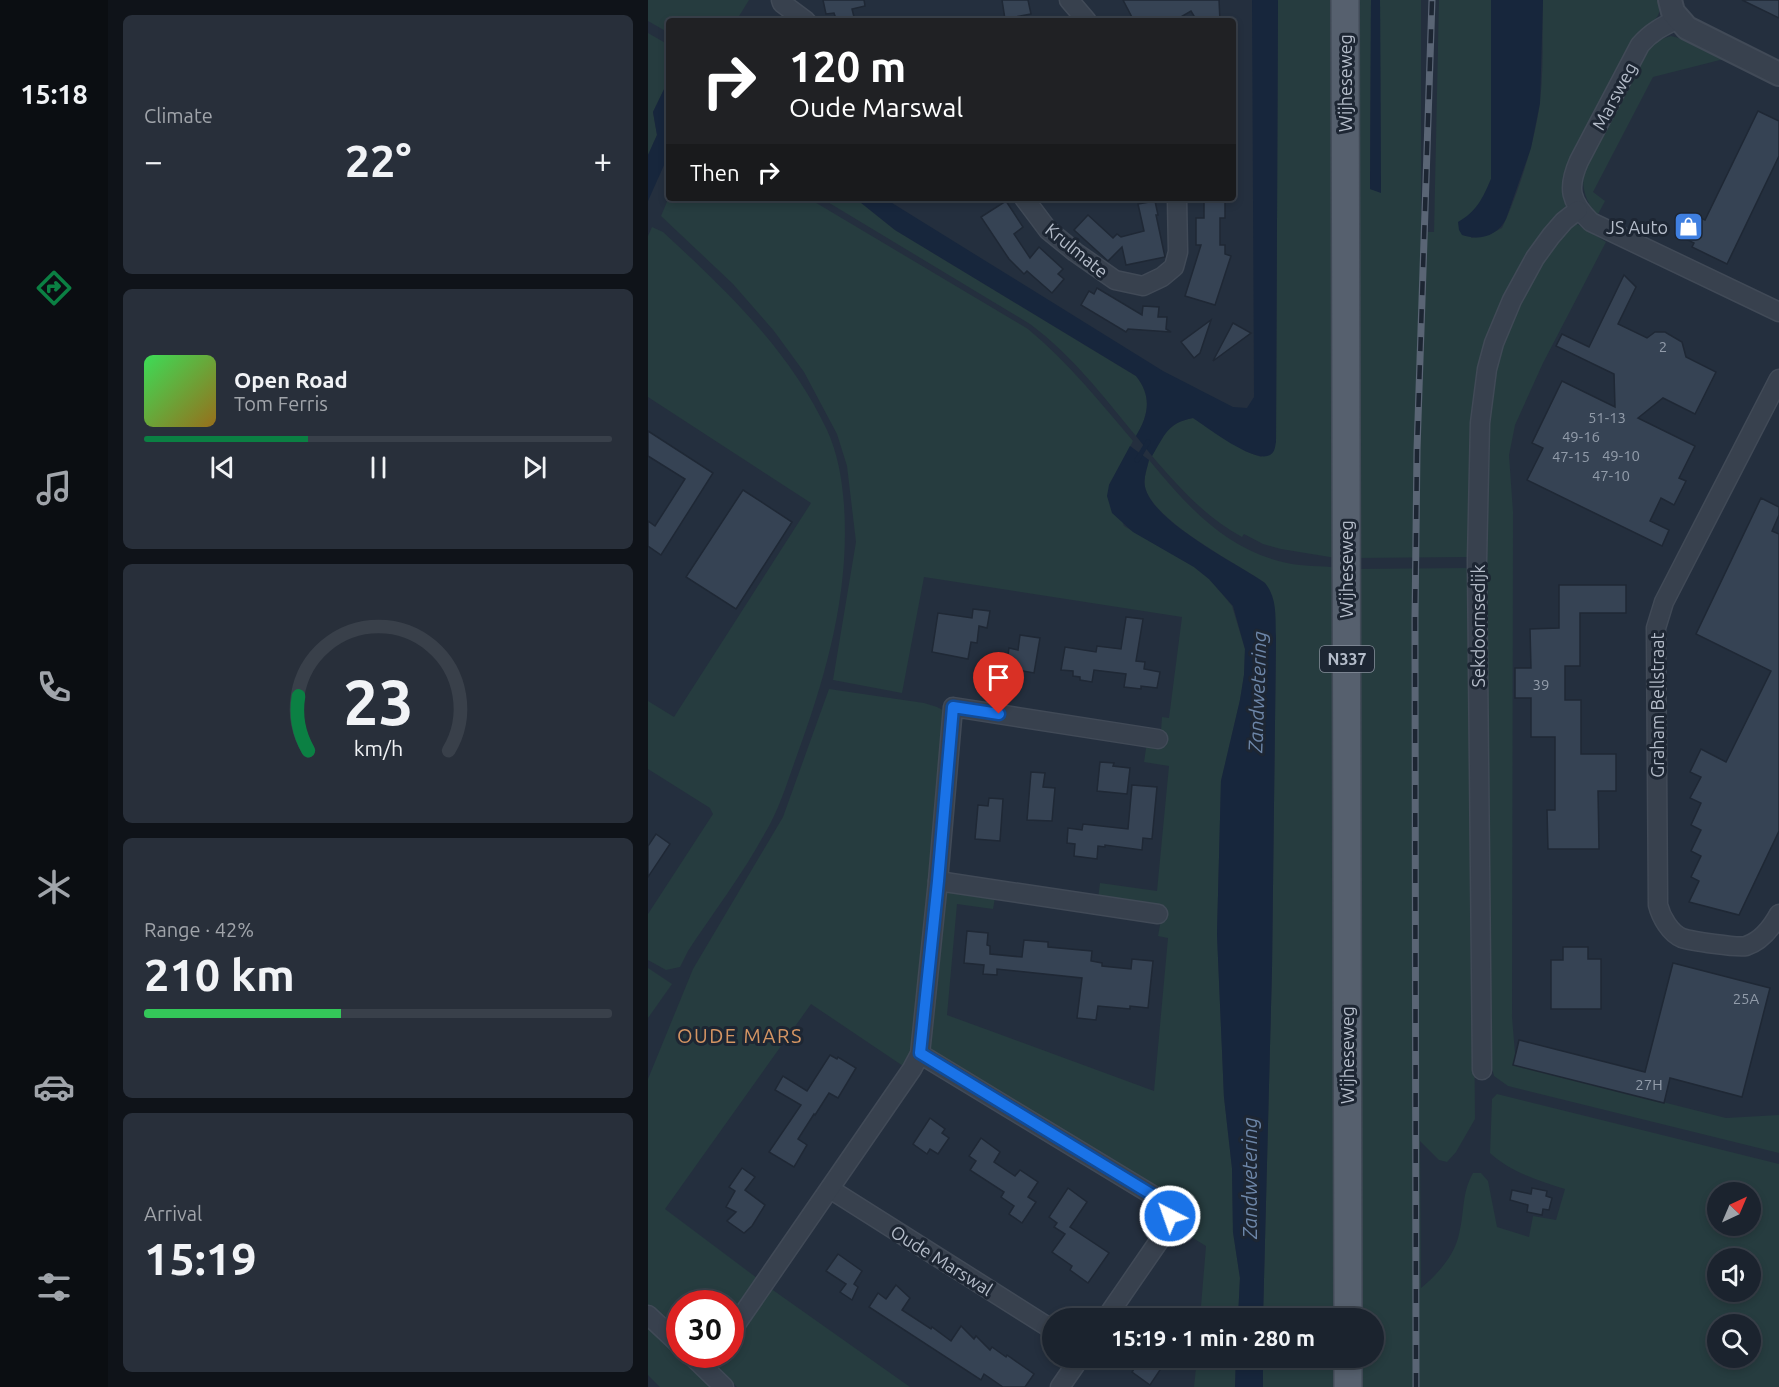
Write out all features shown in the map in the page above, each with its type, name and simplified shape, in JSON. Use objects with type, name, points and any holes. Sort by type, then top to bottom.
[{"type":"main road","name":"Wijheseweg","points":[[1345,0],[1348,1308]]},
{"type":"main road","points":[[1348,1368],[1348,1387]]},
{"type":"street","points":[[781,0],[802,18]]},
{"type":"street","points":[[1674,10],[1687,28],[1698,35],[1779,74]]},
{"type":"street","name":"Marsweg","points":[[1578,210],[1572,194],[1572,185],[1579,161],[1640,45],[1674,10]]},
{"type":"street","name":"Krulmate","points":[[1026,201],[1048,230],[1075,252],[1115,280],[1143,286],[1162,277],[1174,267],[1178,252],[1178,201]]},
{"type":"street","points":[[1578,210],[1591,222],[1779,312]]},
{"type":"street","name":"Sekdoornsedijk","points":[[1482,1070],[1477,573],[1480,423],[1487,369],[1494,343],[1509,307],[1535,258],[1564,221],[1578,210]]},
{"type":"street","name":"Graham Bellstraat","points":[[1779,379],[1664,602],[1656,628],[1656,639],[1658,905],[1660,913],[1674,932],[1682,938],[1736,947],[1745,946],[1761,937],[1779,914]]},
{"type":"street","points":[[744,1313],[912,1069],[920,1053],[953,707],[1158,739]]},
{"type":"street","points":[[938,881],[1158,914]]},
{"type":"street","points":[[920,1053],[1164,1202],[1169,1210],[1170,1226],[1113,1308]]},
{"type":"street","name":"Oude Marswal","points":[[830,1189],[1042,1323]]},
{"type":"street","points":[[648,1315],[666,1332]]},
{"type":"street","points":[[709,1368],[724,1387]]},
{"type":"street","points":[[1060,1387],[1073,1368]]},
{"type":"green space","points":[[648,0],[749,0],[738,18],[666,18],[666,31],[648,21]]},
{"type":"green space","points":[[1278,0],[1335,0],[1336,558],[1281,549],[1263,544],[1244,534],[1242,537],[1204,511],[1152,456],[1167,431],[1177,423],[1193,418],[1245,451],[1261,457],[1276,442]]},
{"type":"green space","points":[[1352,0],[1371,0],[1370,189],[1381,192],[1380,0],[1421,0],[1421,232],[1434,232],[1439,0],[1491,0],[1491,179],[1481,202],[1470,215],[1471,238],[1486,236],[1502,228],[1526,166],[1540,101],[1543,0],[1659,0],[1660,7],[1657,17],[1638,33],[1569,165],[1564,191],[1566,209],[1501,315],[1469,557],[1353,558]]},
{"type":"green space","points":[[648,33],[666,43],[666,85],[653,112],[657,135],[648,155]]},
{"type":"green space","points":[[1671,36],[1686,40],[1724,59],[1653,77],[1593,192],[1605,201],[1597,216],[1585,194],[1584,170],[1646,51],[1658,40]]},
{"type":"green space","points":[[667,201],[813,201],[1028,329],[1070,369],[1133,441],[1109,485],[1124,526],[1194,567],[1209,579],[1232,606],[1245,649],[1244,675],[1221,781],[1217,934],[1224,1097],[1232,1168],[1233,1232],[1240,1278],[1238,1308],[1201,1308],[1206,1246],[1175,1227],[1178,1219],[933,1054],[928,1041],[943,894],[948,890],[995,898],[993,909],[957,904],[947,1015],[1154,1091],[1168,938],[1158,936],[1162,914],[1098,899],[1100,883],[1157,891],[1169,766],[1144,762],[1147,742],[1160,744],[1162,717],[1169,718],[1182,617],[924,577],[902,693],[833,680],[856,542],[847,466],[837,434],[804,372],[774,331],[733,284],[661,216]]},
{"type":"green space","points":[[826,201],[859,201],[895,230],[1136,376],[1145,391],[1147,406],[1144,421],[1136,436],[1060,349],[1030,324]]},
{"type":"green space","points":[[1574,222],[1606,242],[1543,363],[1515,425],[1509,455],[1513,512],[1512,1017],[1516,1065],[1726,1118],[1779,1115],[1779,1153],[1508,1086],[1494,1076],[1489,1057],[1484,416],[1499,346],[1539,267]]},
{"type":"green space","points":[[652,227],[663,232],[733,299],[775,348],[812,401],[827,430],[837,457],[844,505],[845,538],[834,634],[817,696],[779,806],[747,863],[688,951],[680,967],[666,970],[648,960],[648,914],[713,814],[710,808],[648,769],[648,701],[674,717],[811,503],[648,397],[648,236]]},
{"type":"green space","points":[[1149,460],[1178,494],[1209,524],[1245,548],[1287,563],[1337,568],[1338,1308],[1263,1308],[1272,968],[1276,638],[1265,583],[1197,540],[1163,514],[1151,500],[1145,487]]},
{"type":"green space","points":[[1470,568],[1475,1119],[1456,1152],[1447,1162],[1439,1160],[1420,1141],[1421,1288],[1439,1271],[1454,1249],[1461,1226],[1469,1181],[1473,1173],[1481,1173],[1488,1181],[1497,1227],[1529,1237],[1533,1216],[1556,1220],[1565,1189],[1516,1171],[1490,1153],[1492,1099],[1497,1094],[1779,1164],[1779,1387],[1356,1387],[1356,1368],[1384,1368],[1384,1308],[1355,1308],[1353,569]]},
{"type":"green space","points":[[829,689],[924,703],[948,713],[914,1048],[906,1068],[811,1004],[665,1209],[761,1281],[744,1306],[744,1290],[666,1290],[666,1322],[648,1305],[648,1079],[693,969],[783,817]]},
{"type":"green space","points":[[648,968],[672,984],[648,1018]]},
{"type":"green space","points":[[770,1288],[910,1387],[737,1387],[717,1368],[744,1368],[744,1326]]},
{"type":"green space","points":[[648,1323],[666,1340],[666,1368],[695,1368],[716,1387],[660,1387],[648,1375]]},
{"type":"green space","points":[[1196,1368],[1236,1368],[1235,1387],[1194,1387]]},
{"type":"green space","points":[[1263,1368],[1339,1368],[1339,1387],[1263,1387]]},
{"type":"water","points":[[1252,0],[1278,0],[1276,442],[1270,455],[1263,456],[1242,450],[1193,418],[1172,427],[1152,456],[1136,436],[1144,421],[1147,406],[1145,391],[1136,376],[895,230],[859,201],[889,201],[1163,371],[1233,407],[1247,408],[1254,397]]},
{"type":"water","points":[[1371,0],[1380,0],[1381,193],[1370,189]]},
{"type":"water","points":[[1491,0],[1543,0],[1540,103],[1531,148],[1503,225],[1487,236],[1468,237],[1462,235],[1458,222],[1470,214],[1478,204],[1491,179]]},
{"type":"water","points":[[666,85],[666,161],[648,201],[648,155],[657,135],[653,112]]},
{"type":"water","points":[[1130,446],[1149,460],[1145,487],[1151,500],[1163,514],[1197,541],[1265,583],[1272,596],[1275,609],[1272,968],[1263,1308],[1238,1308],[1240,1278],[1233,1232],[1232,1168],[1224,1097],[1217,934],[1221,781],[1240,700],[1245,649],[1233,606],[1209,579],[1194,567],[1133,532],[1112,513],[1107,496],[1109,485]]},
{"type":"water","points":[[1236,1368],[1263,1368],[1263,1387],[1235,1387]]},
{"type":"building","points":[[823,0],[864,0],[865,6],[852,9],[854,18],[838,18],[834,13],[826,14]]},
{"type":"building","points":[[1002,0],[1028,0],[1031,14],[1005,18]]},
{"type":"building","points":[[1123,0],[1219,0],[1220,18],[1195,18],[1191,11],[1179,18],[1132,18]]},
{"type":"building","points":[[1742,0],[1779,0],[1779,18]]},
{"type":"building","points":[[1758,111],[1779,121],[1779,156],[1727,264],[1692,247],[1694,243],[1680,236],[1691,214],[1705,220]]},
{"type":"building","points":[[1006,201],[1023,227],[1014,234],[1030,258],[1039,247],[1063,269],[1058,274],[1064,279],[1052,293],[1027,271],[1024,274],[1009,259],[981,217]]},
{"type":"building","points":[[1155,201],[1165,257],[1126,265],[1122,247],[1108,261],[1074,230],[1088,215],[1113,238],[1117,234],[1121,237],[1144,231],[1138,204]]},
{"type":"building","points":[[1204,201],[1225,201],[1225,218],[1220,218],[1220,245],[1225,245],[1225,254],[1231,256],[1215,305],[1185,296],[1201,245],[1196,245],[1196,218],[1204,218]]},
{"type":"building","points":[[1624,275],[1636,287],[1618,324],[1647,338],[1655,332],[1665,332],[1682,342],[1686,357],[1716,372],[1695,414],[1663,398],[1638,418],[1695,446],[1679,478],[1686,481],[1674,505],[1661,498],[1650,521],[1669,530],[1662,546],[1527,480],[1543,448],[1532,443],[1562,381],[1615,407],[1614,374],[1556,346],[1562,334],[1589,347]]},
{"type":"building","points":[[1097,288],[1142,315],[1143,306],[1159,307],[1158,317],[1167,317],[1166,329],[1171,332],[1128,329],[1126,332],[1081,305],[1089,291],[1094,294]]},
{"type":"building","points":[[1211,320],[1200,353],[1194,358],[1181,342]]},
{"type":"building","points":[[1233,323],[1251,333],[1213,361]]},
{"type":"building","points":[[648,431],[713,473],[661,555],[648,546],[648,521],[655,526],[685,479],[648,456]]},
{"type":"building","points":[[743,490],[792,522],[736,609],[686,577]]},
{"type":"building","points":[[1761,498],[1779,507],[1779,515],[1772,531],[1779,534],[1779,831],[1739,915],[1689,902],[1699,881],[1691,877],[1701,856],[1691,851],[1701,830],[1691,825],[1701,803],[1690,798],[1701,777],[1690,772],[1701,749],[1726,762],[1771,671],[1696,634]]},
{"type":"building","points":[[1559,585],[1626,585],[1626,613],[1580,613],[1580,666],[1565,666],[1565,700],[1581,700],[1581,754],[1616,754],[1616,791],[1598,791],[1599,849],[1548,849],[1547,810],[1555,810],[1555,737],[1531,737],[1531,698],[1515,698],[1515,668],[1531,668],[1530,629],[1559,628]]},
{"type":"building","points":[[973,609],[990,611],[987,628],[979,626],[977,643],[971,642],[968,659],[932,652],[938,613],[972,618]]},
{"type":"building","points":[[1126,617],[1143,619],[1136,661],[1145,662],[1144,669],[1160,672],[1157,688],[1124,687],[1126,674],[1094,670],[1092,682],[1073,676],[1073,671],[1061,670],[1065,647],[1096,652],[1097,646],[1121,649]]},
{"type":"building","points":[[1020,635],[1040,638],[1034,673],[1006,668],[1009,648],[1018,650]]},
{"type":"building","points":[[1100,762],[1130,768],[1127,794],[1097,791]]},
{"type":"building","points":[[1031,772],[1045,773],[1043,787],[1055,788],[1052,821],[1027,820]]},
{"type":"building","points":[[1132,785],[1157,787],[1152,839],[1143,838],[1142,850],[1105,845],[1105,847],[1098,846],[1097,859],[1074,856],[1075,844],[1067,843],[1068,828],[1082,830],[1083,824],[1128,829]]},
{"type":"building","points":[[989,798],[1003,799],[1000,841],[975,839],[978,805],[988,806]]},
{"type":"building","points":[[656,834],[670,844],[648,877],[648,846]]},
{"type":"building","points":[[967,931],[988,933],[987,945],[990,946],[990,954],[1022,957],[1024,940],[1048,942],[1048,947],[1092,951],[1091,961],[1102,963],[1102,966],[1131,969],[1132,959],[1153,961],[1148,1008],[1098,1006],[1096,1020],[1077,1018],[1082,978],[997,969],[997,975],[983,974],[984,965],[964,963]]},
{"type":"building","points":[[1563,947],[1588,947],[1588,959],[1601,959],[1601,1009],[1551,1009],[1551,960],[1563,960]]},
{"type":"building","points":[[1673,963],[1770,988],[1742,1097],[1670,1078],[1664,1103],[1513,1065],[1519,1040],[1645,1072]]},
{"type":"building","points":[[830,1055],[856,1068],[838,1098],[829,1093],[798,1139],[807,1145],[794,1167],[769,1152],[801,1105],[775,1090],[783,1076],[807,1091]]},
{"type":"building","points":[[930,1118],[945,1129],[942,1133],[949,1138],[938,1154],[930,1149],[927,1154],[913,1144]]},
{"type":"building","points":[[981,1138],[1000,1152],[994,1162],[1015,1176],[1020,1170],[1038,1182],[1028,1197],[1036,1202],[1022,1223],[1009,1214],[1014,1206],[1001,1197],[1004,1192],[970,1170],[976,1161],[969,1156]]},
{"type":"building","points":[[742,1168],[755,1177],[745,1190],[765,1205],[752,1226],[744,1233],[727,1221],[736,1212],[726,1207],[735,1191],[729,1187]]},
{"type":"building","points":[[1068,1188],[1087,1202],[1070,1227],[1109,1253],[1088,1283],[1070,1270],[1072,1266],[1052,1252],[1065,1234],[1054,1227],[1057,1223],[1049,1217]]},
{"type":"building","points":[[1532,1188],[1547,1191],[1546,1196],[1552,1198],[1549,1210],[1543,1209],[1542,1215],[1527,1212],[1528,1205],[1510,1200],[1512,1190],[1531,1194]]},
{"type":"building","points":[[838,1254],[862,1271],[854,1284],[858,1287],[852,1300],[840,1292],[846,1284],[826,1271]]},
{"type":"building","points":[[896,1285],[910,1298],[902,1310],[951,1341],[961,1326],[974,1339],[976,1336],[990,1350],[992,1347],[1006,1357],[1007,1355],[1034,1374],[1025,1387],[1003,1387],[984,1374],[981,1380],[869,1307],[878,1293],[886,1299]]},
{"type":"building","points":[[1135,1368],[1161,1368],[1150,1385],[1132,1372]]},
{"type":"waterway","name":"Zandwetering","points":[[1137,460],[1148,442]]},
{"type":"railway","points":[[1416,1387],[1415,619],[1417,450],[1432,0]]},
{"type":"place","name":"JS Auto","points":[[1689,227]]},
{"type":"district","name":"OUDE MARS","points":[[740,1035]]},
{"type":"route","points":[[999,714],[953,707],[920,1053],[1164,1202],[1170,1216]]}]
